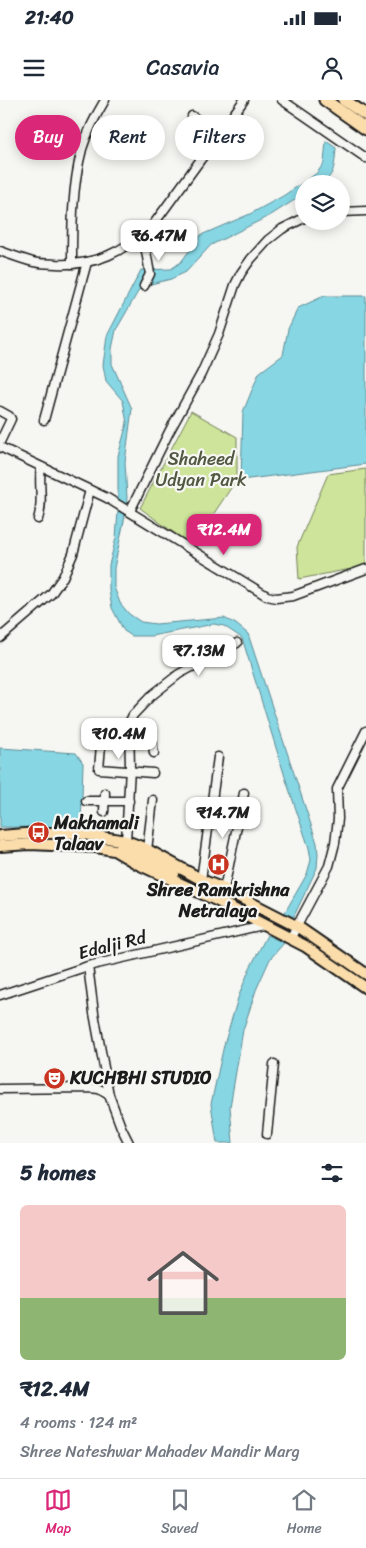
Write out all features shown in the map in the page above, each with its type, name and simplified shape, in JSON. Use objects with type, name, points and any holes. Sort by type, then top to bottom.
[{"type":"highway","points":[[325,100],[366,129]]},
{"type":"highway","points":[[344,100],[366,115]]},
{"type":"main road","points":[[0,836],[38,833],[77,833],[126,840],[201,880],[224,889],[298,927],[366,974]]},
{"type":"main road","points":[[0,841],[25,839],[90,840],[138,854],[187,881],[209,889],[224,889]]},
{"type":"main road","points":[[0,846],[30,844],[96,847],[114,850],[138,864],[218,901],[263,926],[305,946],[366,988]]},
{"type":"main road","points":[[209,889],[218,901]]},
{"type":"street","points":[[72,264],[72,216],[76,174],[83,147],[105,100]]},
{"type":"street","points":[[233,115],[244,100]]},
{"type":"street","points":[[282,100],[366,158]]},
{"type":"street","points":[[0,251],[35,262],[72,264],[95,260],[117,252],[153,225],[201,160]]},
{"type":"street","points":[[350,212],[366,211]]},
{"type":"street","points":[[130,511],[220,334],[234,285],[251,259],[268,240],[282,229],[295,222]]},
{"type":"street","points":[[143,234],[150,274],[144,286]]},
{"type":"street","points":[[44,420],[87,262]]},
{"type":"street","points":[[0,411],[10,416],[0,442]]},
{"type":"street","points":[[0,447],[130,511],[267,596],[281,598],[293,596],[366,569]]},
{"type":"street","points":[[38,519],[41,511],[39,478],[41,467]]},
{"type":"street","points":[[0,638],[51,594],[63,577],[73,554],[90,490]]},
{"type":"street","points":[[126,840],[130,772],[128,723],[151,696],[179,674],[237,643]]},
{"type":"street","points":[[290,939],[329,866],[335,843],[338,819],[337,789],[366,731]]},
{"type":"street","points":[[102,733],[100,769],[153,773]]},
{"type":"street","points":[[129,739],[149,738],[152,740],[154,753]]},
{"type":"street","points":[[201,880],[218,757]]},
{"type":"street","points":[[104,812],[105,793]]},
{"type":"street","points":[[224,889],[244,793]]},
{"type":"street","points":[[147,850],[153,800]]},
{"type":"street","points":[[86,801],[128,801]]},
{"type":"street","name":"Edalji Rd","points":[[0,995],[88,966],[263,926]]},
{"type":"street","points":[[88,966],[94,1013],[109,1095],[129,1143]]},
{"type":"street","points":[[267,1134],[274,1064]]},
{"type":"street","points":[[0,1088],[88,1088],[99,1089],[109,1095]]},
{"type":"green space","name":"Shaheed Udyan Park","points":[[191,411],[237,437],[237,479],[192,546],[140,508]]},
{"type":"green space","points":[[366,469],[366,566],[299,579],[297,547],[328,474]]},
{"type":"water","points":[[326,141],[336,148],[333,171],[331,175],[314,175],[324,163]]},
{"type":"water","points":[[295,188],[295,200],[271,215],[211,245],[186,272],[171,279],[143,286],[116,330],[112,349],[112,364],[132,409],[125,462],[127,498],[114,568],[114,587],[120,603],[129,614],[141,622],[156,624],[224,618],[236,624],[248,634],[317,843],[317,868],[293,918],[284,914],[307,874],[311,860],[309,848],[242,638],[224,626],[214,624],[151,636],[132,636],[124,631],[112,608],[109,590],[109,565],[116,538],[118,456],[127,423],[123,401],[106,381],[103,365],[107,336],[141,270],[171,269],[181,262],[201,235],[250,214]]},
{"type":"water","points":[[324,296],[366,296],[366,464],[241,480],[243,412],[259,373],[283,355],[288,329],[298,308]]},
{"type":"water","name":"Makhamali Talaav","points":[[0,748],[76,753],[83,763],[81,828],[0,827]]},
{"type":"water","points":[[267,935],[284,943],[270,959],[256,990],[243,1030],[230,1107],[233,1143],[217,1143],[211,1104],[224,1045],[238,998],[249,970]]},
{"type":"place","name":"Makhamali Talaav","points":[[38,833]]},
{"type":"place","name":"Shree Ramkrishna Netralaya","points":[[218,865]]},
{"type":"place","name":"KUCHBHI STUDIO","points":[[54,1078]]}]
